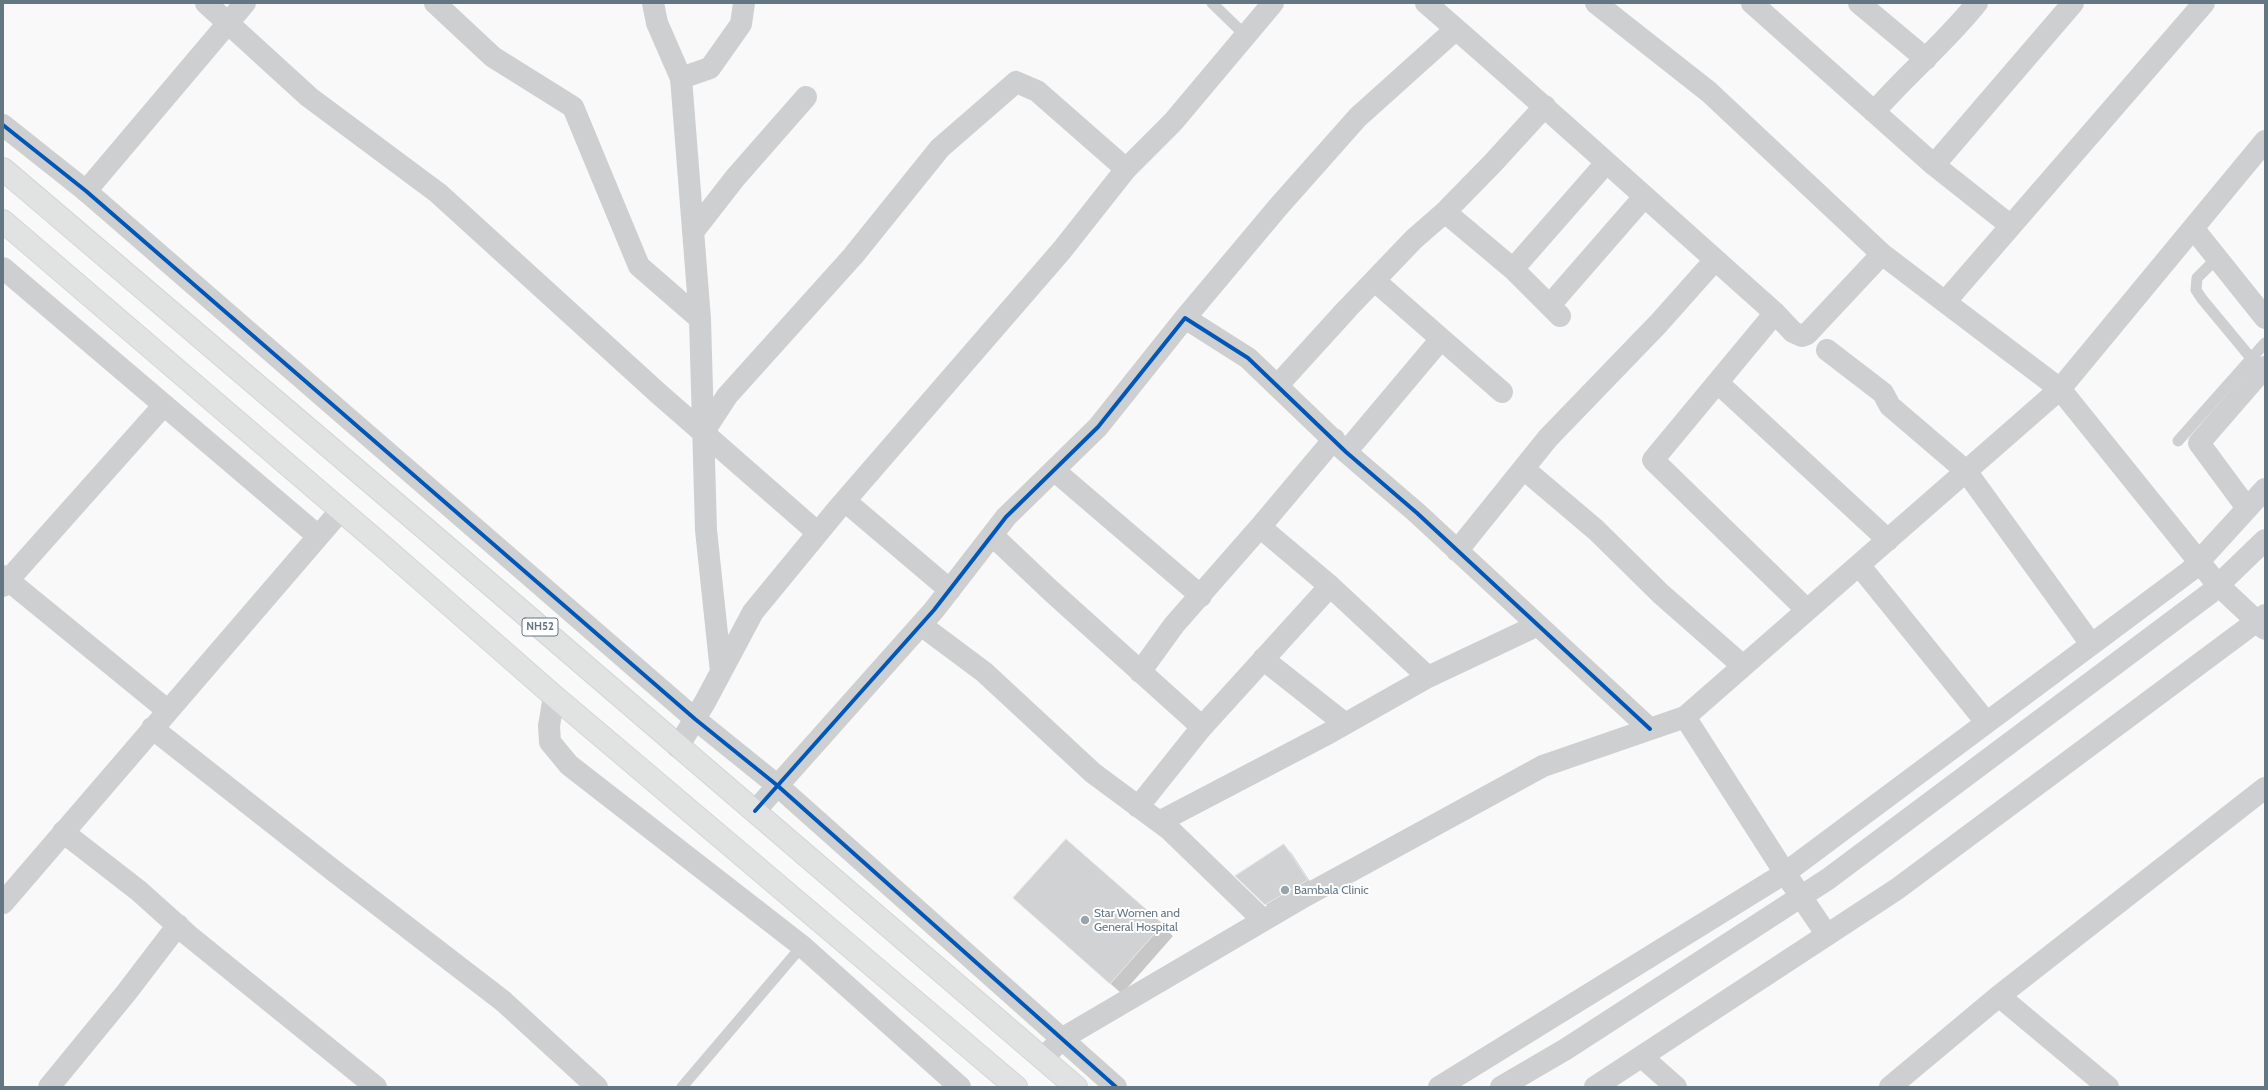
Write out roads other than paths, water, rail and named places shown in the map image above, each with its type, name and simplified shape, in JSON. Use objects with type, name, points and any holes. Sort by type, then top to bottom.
[{"type":"highway","name":"NH52","points":[[3,169],[428,531],[1076,1087]]},
{"type":"highway","points":[[3,221],[341,510],[554,696],[1016,1087]]},
{"type":"street","points":[[206,3],[229,22],[309,97],[438,194],[703,433],[818,533]]},
{"type":"street","points":[[86,190],[245,3]]},
{"type":"street","points":[[435,3],[493,58],[573,107],[639,266],[700,319]]},
{"type":"street","points":[[653,3],[657,23],[681,78],[700,319],[706,530],[721,672]]},
{"type":"street","points":[[681,78],[710,68],[741,24],[744,3]]},
{"type":"street","points":[[678,747],[695,719],[753,612],[845,501],[1057,256],[1126,169],[1173,122],[1273,3]]},
{"type":"street","points":[[1426,3],[1545,106],[1606,163],[1775,313],[1793,332],[1802,336],[1807,334],[1882,254]]},
{"type":"street","points":[[1596,3],[1709,92],[1882,254],[2060,389],[2217,584],[2263,622],[1898,889],[1596,1087]]},
{"type":"street","points":[[1752,3],[1934,165],[2011,226]]},
{"type":"street","points":[[1859,3],[1926,59]]},
{"type":"street","points":[[1874,112],[1895,88],[1960,25],[1977,3]]},
{"type":"street","points":[[1934,165],[2073,3]]},
{"type":"street","points":[[1945,302],[2204,3]]},
{"type":"street","points":[[755,811],[921,625],[1006,517],[1055,471],[1098,427],[1185,318],[1279,206],[1358,117],[1456,29]]},
{"type":"street","points":[[703,433],[727,396],[854,256],[940,148],[1016,82],[1037,91],[1126,169]]},
{"type":"street","points":[[693,232],[735,178],[806,97]]},
{"type":"street","points":[[1276,386],[1346,309],[1375,281],[1414,239],[1445,212],[1545,106]]},
{"type":"street","points":[[3,125],[86,190],[695,719],[778,786],[1063,1038],[1116,1087]]},
{"type":"street","points":[[1043,1058],[1063,1038],[1263,920],[1543,766],[1685,717],[2060,389],[2265,141]]},
{"type":"street","points":[[1513,269],[1606,163]]},
{"type":"street","points":[[1445,212],[1513,269],[1555,310],[1644,197]]},
{"type":"street","points":[[2193,228],[2265,318]]},
{"type":"street","points":[[1457,551],[1548,438],[1659,323],[1715,260]]},
{"type":"street","points":[[3,268],[318,536]]},
{"type":"street","points":[[1375,281],[1502,392]]},
{"type":"street","points":[[1775,313],[1653,460],[1807,610]]},
{"type":"street","points":[[1185,318],[1248,358],[1340,446],[1457,551],[1536,626],[1650,729]]},
{"type":"street","points":[[1140,672],[1174,625],[1260,527],[1340,446],[1441,339]]},
{"type":"street","points":[[1828,350],[1883,393],[1890,406],[1966,471],[2091,644]]},
{"type":"street","points":[[2247,508],[2199,443],[2258,363]]},
{"type":"street","points":[[1718,383],[1888,540]]},
{"type":"street","points":[[164,405],[5,581],[167,710]]},
{"type":"street","points":[[1524,469],[1596,530],[1661,594],[1743,666]]},
{"type":"street","points":[[1055,471],[1201,596]]},
{"type":"street","points":[[1439,1087],[1785,873],[2190,571],[2265,489]]},
{"type":"street","points":[[845,501],[950,590]]},
{"type":"street","points":[[3,903],[167,710],[341,510]]},
{"type":"street","points":[[1260,527],[1330,586],[1428,677]]},
{"type":"street","points":[[992,535],[1140,672],[1202,727]]},
{"type":"street","points":[[1501,1087],[1566,1049],[1834,874],[2209,594],[2217,584],[2265,540]]},
{"type":"street","points":[[1859,565],[1986,722]]},
{"type":"street","points":[[1138,806],[1202,727],[1330,586]]},
{"type":"street","points":[[921,625],[984,672],[1093,773],[1170,830],[1263,920]]},
{"type":"street","points":[[1159,822],[1428,677],[1536,626]]},
{"type":"street","points":[[1263,659],[1344,723]]},
{"type":"street","points":[[554,696],[549,726],[550,742],[569,765],[802,946],[960,1087]]},
{"type":"street","points":[[1685,717],[1785,873],[1827,935]]},
{"type":"street","points":[[152,728],[503,1000],[596,1087]]},
{"type":"street","points":[[1892,1087],[1999,996],[2265,788]]},
{"type":"street","points":[[63,832],[139,891],[178,926],[376,1087]]},
{"type":"street","points":[[49,1087],[126,993],[178,926]]},
{"type":"street","points":[[1999,996],[2108,1087]]},
{"type":"street","points":[[1642,1057],[1676,1087]]},
{"type":"lane","points":[[1212,3],[1246,36]]},
{"type":"lane","points":[[2217,258],[2197,278],[2196,290],[2202,299],[2258,363]]},
{"type":"lane","points":[[2178,441],[2258,363],[2265,343]]},
{"type":"lane","points":[[682,1087],[802,946]]},
{"type":"place","name":"Bambala Clinic","points":[[1285,890]]},
{"type":"place","name":"Star Women and General Hospital","points":[[1085,920]]}]
